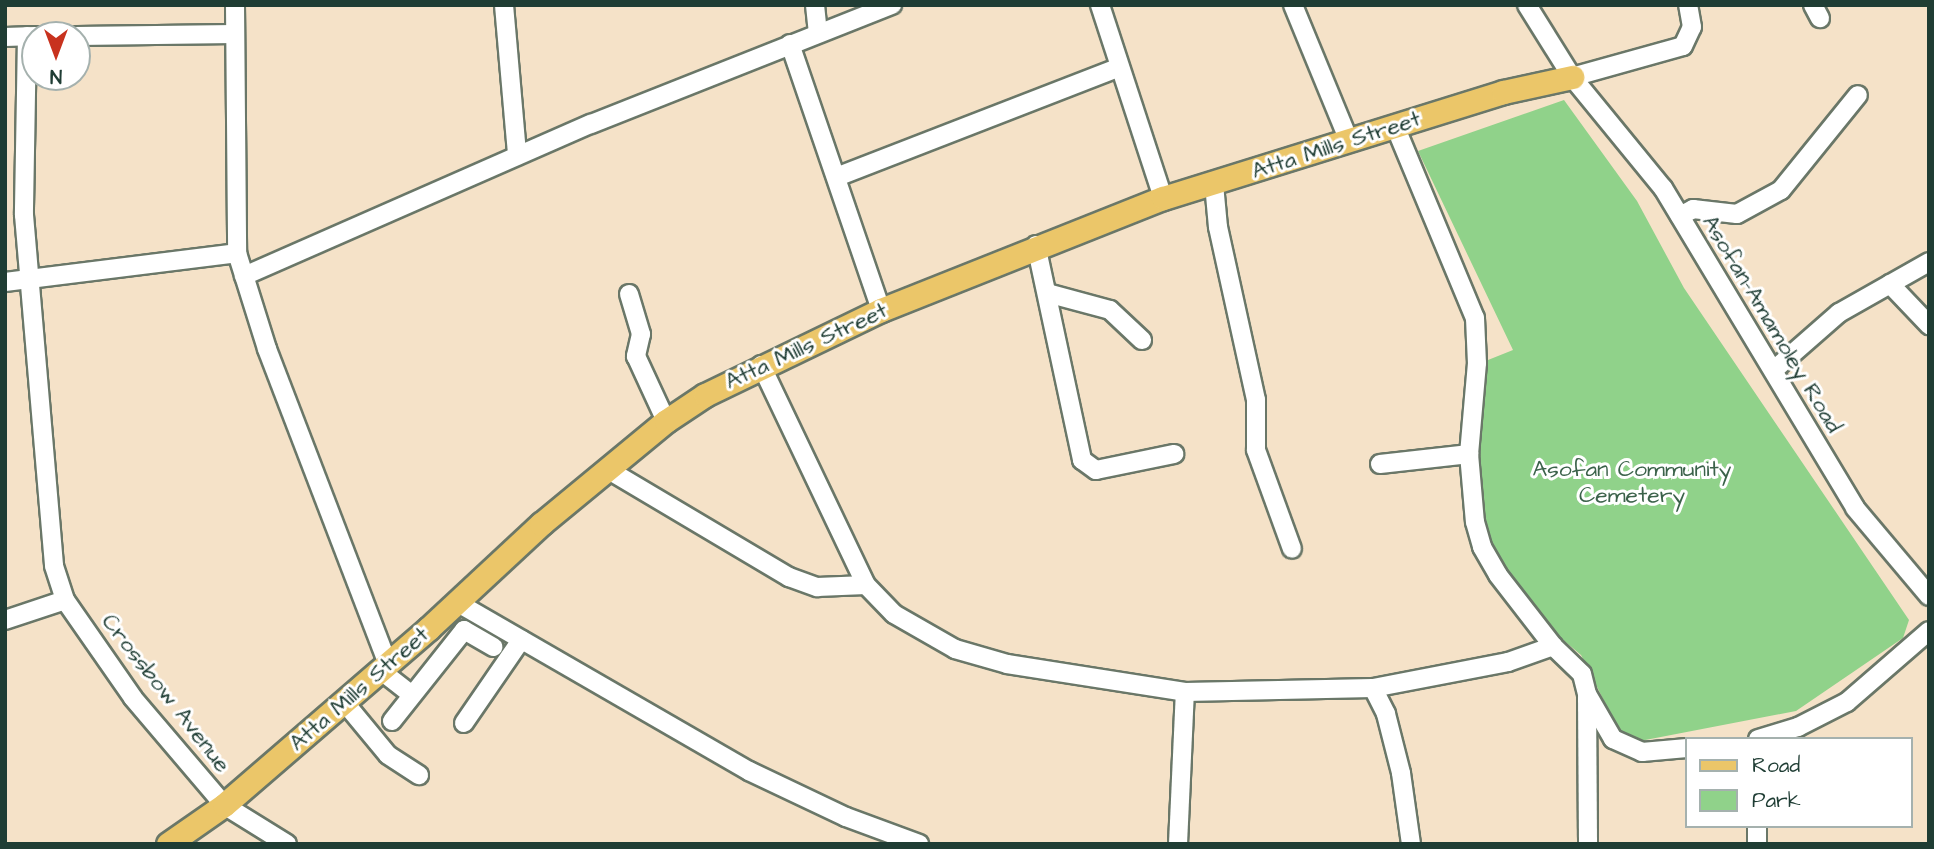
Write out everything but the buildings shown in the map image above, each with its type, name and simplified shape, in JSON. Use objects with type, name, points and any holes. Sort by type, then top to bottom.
[{"type":"main road","name":"Atta Mills Street","points":[[168,844],[224,805],[345,703],[607,469],[666,421],[761,365],[881,310],[1036,246],[1163,198],[1503,92],[1572,77]]},
{"type":"street","points":[[235,5],[237,253],[267,349],[384,667],[411,694]]},
{"type":"street","points":[[504,5],[517,155]]},
{"type":"street","points":[[815,5],[818,32]]},
{"type":"street","points":[[244,276],[517,155],[818,32],[892,5]]},
{"type":"street","points":[[1100,5],[1118,68],[1163,198]]},
{"type":"street","points":[[1293,5],[1349,141]]},
{"type":"street","name":"Asofan-Amamoley Road","points":[[1527,5],[1572,77],[1663,188],[1775,369],[1805,430],[1855,508],[1929,596]]},
{"type":"street","points":[[1572,77],[1683,46],[1692,27],[1688,5]]},
{"type":"street","points":[[91,36],[235,34]]},
{"type":"street","points":[[790,44],[839,176],[881,310]]},
{"type":"street","points":[[839,176],[1118,68]]},
{"type":"street","name":"Crossbow Avenue","points":[[29,91],[24,215],[28,279],[54,566],[65,600],[133,698],[224,805],[287,844]]},
{"type":"street","points":[[1680,216],[1693,209],[1737,214],[1780,190],[1858,95]]},
{"type":"street","points":[[1395,126],[1475,318],[1477,363],[1469,454],[1482,547],[1498,575],[1553,646],[1582,674],[1587,694],[1588,844]]},
{"type":"street","points":[[1214,184],[1217,227],[1256,400],[1256,450],[1292,549]]},
{"type":"street","points":[[1036,246],[1082,460],[1096,470],[1174,454]]},
{"type":"street","points":[[5,282],[237,253]]},
{"type":"street","points":[[1775,369],[1839,313],[1929,262]]},
{"type":"street","points":[[1890,284],[1929,325]]},
{"type":"street","points":[[1047,293],[1110,310],[1142,340]]},
{"type":"street","points":[[629,294],[641,334],[636,356],[666,421]]},
{"type":"street","points":[[761,365],[866,584],[894,614],[955,649],[1007,664],[1185,692],[1373,688],[1508,662],[1553,646]]},
{"type":"street","points":[[1380,464],[1469,454]]},
{"type":"street","points":[[607,469],[789,577],[817,587],[866,584]]},
{"type":"street","points":[[5,620],[65,600]]},
{"type":"street","points":[[457,603],[749,771],[846,817],[919,844]]},
{"type":"street","points":[[429,628],[448,645]]},
{"type":"street","points":[[393,721],[448,645],[464,630],[494,647]]},
{"type":"street","points":[[1765,737],[1798,727],[1847,702],[1929,631]]},
{"type":"street","points":[[464,723],[522,640]]},
{"type":"street","points":[[1373,688],[1386,714],[1401,773],[1410,844]]},
{"type":"street","points":[[1178,844],[1185,692]]},
{"type":"street","points":[[1587,694],[1613,739],[1626,748],[1686,748]]},
{"type":"street","points":[[345,703],[388,755],[419,775]]},
{"type":"green space","name":"Asofan Community Cemetery","points":[[1564,100],[1637,201],[1684,288],[1909,620],[1903,638],[1796,711],[1640,741],[1620,733],[1581,655],[1556,634],[1501,561],[1483,526],[1477,462],[1483,362],[1513,350],[1418,151]]}]
